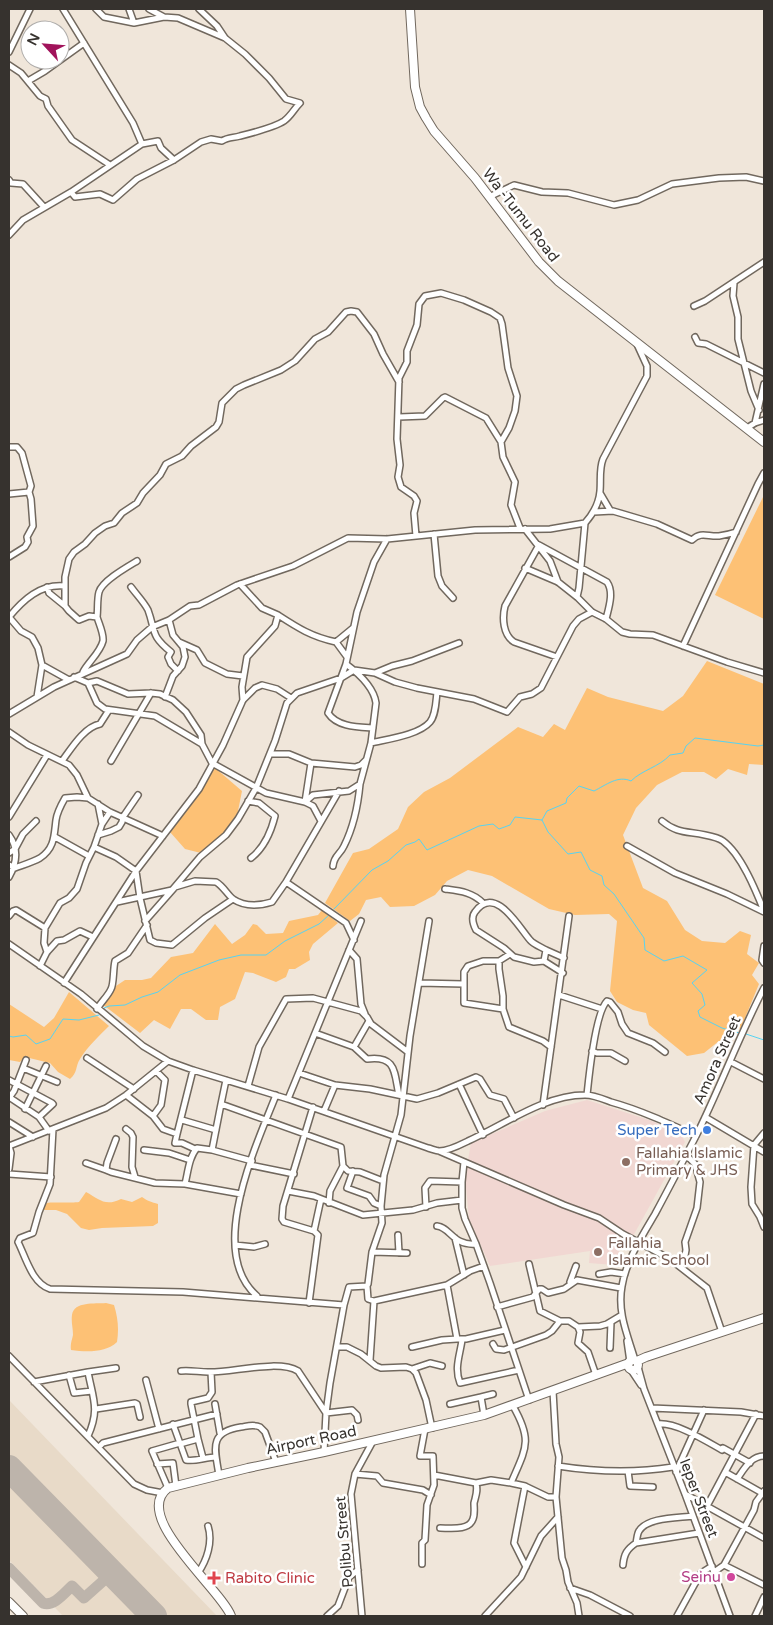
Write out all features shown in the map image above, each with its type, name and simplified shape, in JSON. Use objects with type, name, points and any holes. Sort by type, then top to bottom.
[{"type":"highway","name":"Wa -Tumu Road","points":[[410,9],[415,87],[420,107],[434,131],[475,178],[539,262],[558,281],[764,442]]},
{"type":"highway","name":"Airport Road","points":[[169,1489],[219,1475],[484,1415],[606,1371],[633,1365],[652,1355],[764,1318]]},
{"type":"highway","points":[[169,1489],[159,1500],[159,1508],[167,1530],[176,1545],[223,1603],[231,1616]]},
{"type":"highway","points":[[9,1602],[23,1616]]},
{"type":"street","points":[[9,52],[30,9]]},
{"type":"street","points":[[63,9],[133,123],[142,144]]},
{"type":"street","points":[[71,192],[75,197],[100,194],[113,200],[137,179],[174,160],[201,142],[210,138],[222,141],[229,137],[239,136],[282,122],[289,117],[292,110],[300,103],[286,99],[269,78],[245,54],[225,38],[178,18],[164,17],[134,23],[104,18],[96,9]]},
{"type":"street","points":[[129,9],[134,23]]},
{"type":"street","points":[[149,9],[164,17]]},
{"type":"street","points":[[199,9],[217,26],[225,38]]},
{"type":"street","points":[[28,81],[84,43]]},
{"type":"street","points":[[9,65],[22,73],[40,96],[46,99],[48,106],[72,140],[110,165]]},
{"type":"street","points":[[9,235],[23,220],[71,192],[142,144],[158,141],[161,148],[174,160]]},
{"type":"street","points":[[489,197],[514,185],[518,185],[530,190],[568,193],[614,206],[638,200],[672,184],[719,178],[746,177],[764,181]]},
{"type":"street","points":[[9,180],[12,183],[23,184],[44,207]]},
{"type":"street","points":[[694,306],[734,283],[764,262]]},
{"type":"street","points":[[734,283],[733,296],[738,317],[738,339],[751,391],[759,410]]},
{"type":"street","points":[[416,536],[414,513],[416,498],[403,490],[398,477],[400,465],[397,439],[399,382],[407,362],[407,351],[410,341],[418,325],[418,308],[421,299],[425,296],[442,293],[464,300],[500,318],[508,368],[517,396],[512,420],[501,442]]},
{"type":"street","points":[[65,606],[64,586],[66,567],[74,552],[89,541],[95,532],[114,523],[122,513],[137,503],[143,493],[160,475],[166,464],[182,456],[191,446],[216,427],[219,422],[222,403],[239,387],[281,370],[295,361],[316,339],[334,327],[346,312],[354,311],[359,315],[379,343],[399,382]]},
{"type":"street","points":[[695,337],[698,343],[706,344],[764,373]]},
{"type":"street","points":[[577,597],[580,588],[580,567],[585,523],[594,512],[600,493],[600,467],[648,376],[647,366],[635,340]]},
{"type":"street","points":[[755,423],[764,384]]},
{"type":"street","points":[[399,417],[425,416],[445,397],[486,418],[501,442],[503,457],[515,482],[510,505],[522,528],[539,545],[550,561],[558,582]]},
{"type":"street","points":[[747,428],[763,421]]},
{"type":"street","points":[[9,446],[17,447],[22,453],[30,480],[29,492],[33,526],[27,537],[28,542],[25,547],[9,557]]},
{"type":"street","points":[[683,646],[764,473]]},
{"type":"street","points":[[9,494],[29,492]]},
{"type":"street","points":[[600,493],[610,510]]},
{"type":"street","points":[[594,512],[610,510],[656,524],[692,540],[697,535],[708,534],[716,536],[736,532]]},
{"type":"street","points":[[9,714],[82,673],[127,654],[136,640],[152,627],[169,620],[190,606],[206,602],[240,584],[293,566],[348,538],[387,539],[476,530],[550,529],[585,523]]},
{"type":"street","points":[[434,534],[438,576],[442,586],[452,598]]},
{"type":"street","points":[[373,728],[351,727],[330,716],[328,713],[346,664],[357,612],[374,562],[387,539]]},
{"type":"street","points":[[539,545],[609,584],[610,598],[606,619]]},
{"type":"street","points":[[539,545],[505,606],[505,630],[508,638],[514,642],[557,657]]},
{"type":"street","points":[[82,673],[87,664],[97,654],[103,641],[97,617],[100,589],[121,571],[137,561]]},
{"type":"street","points":[[526,568],[558,582],[592,612],[606,619],[622,632],[653,636],[764,673]]},
{"type":"street","points":[[240,584],[262,608],[278,615],[310,635],[336,642],[348,657]]},
{"type":"street","points":[[37,697],[42,665],[40,656],[34,639],[21,631],[9,617],[22,601],[30,595],[47,587],[64,586]]},
{"type":"street","points":[[47,587],[49,593],[79,620],[89,616],[97,617]]},
{"type":"street","points":[[131,587],[147,608],[152,627],[161,645],[170,652],[168,657],[171,664],[178,671]]},
{"type":"street","points":[[97,1009],[111,989],[115,961],[128,953],[146,923],[200,856],[226,835],[238,819],[256,788],[270,754],[287,703],[291,698],[302,691],[341,678],[354,670],[375,673],[395,682],[417,688],[474,699],[507,712],[520,697],[532,694],[541,688],[573,626],[579,619],[592,612]]},
{"type":"street","points":[[243,700],[242,686],[246,656],[276,626],[278,615]]},
{"type":"street","points":[[165,697],[173,676],[182,666],[185,657],[183,647],[173,635],[169,620]]},
{"type":"street","points":[[336,642],[354,627]]},
{"type":"street","points":[[179,642],[197,650],[205,663],[227,674],[244,676]]},
{"type":"street","points":[[375,673],[392,666],[412,662],[459,643]]},
{"type":"street","points":[[333,866],[334,859],[344,848],[357,813],[360,784],[371,743],[376,704],[375,697],[354,670],[346,664]]},
{"type":"street","points":[[42,665],[71,679],[88,683],[97,681],[128,694],[151,693],[173,700],[186,712],[201,735],[202,744],[212,764],[266,793],[305,802],[313,806],[321,821]]},
{"type":"street","points":[[88,683],[97,703],[105,709],[155,716],[202,744]]},
{"type":"street","points":[[64,983],[136,872],[199,789],[223,745],[243,700],[255,688],[262,685],[277,689],[291,698]]},
{"type":"street","points":[[371,743],[417,731],[430,723],[433,717],[437,692]]},
{"type":"street","points":[[111,761],[151,693]]},
{"type":"street","points":[[62,761],[88,730],[100,724],[109,710]]},
{"type":"street","points":[[9,732],[73,768],[88,798]]},
{"type":"street","points":[[270,754],[289,754],[311,763],[355,767],[361,765],[368,758]]},
{"type":"street","points":[[9,817],[47,755]]},
{"type":"street","points":[[305,802],[311,763]]},
{"type":"street","points":[[305,802],[313,795],[331,794],[348,790],[360,784]]},
{"type":"street","points":[[117,902],[169,891],[195,881],[216,882],[233,899],[244,904],[260,906],[272,902],[286,882],[339,791]]},
{"type":"street","points":[[98,835],[119,826],[138,795]]},
{"type":"street","points":[[12,866],[39,858],[47,852],[55,837],[56,818],[65,798],[77,796],[88,798],[110,812],[163,836]]},
{"type":"street","points":[[248,802],[258,803],[276,816],[260,851],[251,858]]},
{"type":"street","points":[[98,804],[102,824]]},
{"type":"street","points":[[47,952],[44,943],[45,928],[60,903],[69,898],[77,888],[102,824],[110,812]]},
{"type":"street","points":[[9,853],[15,848],[23,834],[36,821]]},
{"type":"street","points":[[662,821],[671,828],[723,841],[735,855],[750,879],[764,911]]},
{"type":"street","points":[[9,836],[15,848],[16,858],[9,877]]},
{"type":"street","points":[[55,837],[89,856]]},
{"type":"street","points":[[627,846],[675,874],[764,911]]},
{"type":"street","points":[[94,847],[116,857],[136,872],[150,940],[172,945],[205,918],[233,899]]},
{"type":"street","points":[[286,882],[346,923],[354,940]]},
{"type":"street","points":[[445,889],[466,892],[476,896],[484,903],[496,904],[508,912],[529,939],[546,950],[564,958]]},
{"type":"street","points":[[484,903],[474,916],[476,930],[510,954],[523,960],[544,961],[563,973]]},
{"type":"street","points":[[9,916],[12,911],[16,910],[45,928]]},
{"type":"street","points":[[544,1105],[563,973],[569,916]]},
{"type":"street","points":[[288,1099],[361,921]]},
{"type":"street","points":[[429,921],[401,1096],[401,1115],[383,1181],[382,1223],[372,1252],[367,1286],[368,1299],[374,1301],[447,1285],[470,1271],[484,1266]]},
{"type":"street","points":[[40,966],[47,952],[57,941],[64,940],[80,931],[93,936]]},
{"type":"street","points":[[9,944],[81,994],[143,1046],[168,1061],[276,1095],[439,1151],[564,1205],[599,1218],[623,1234],[670,1259],[707,1288],[722,1332]]},
{"type":"street","points":[[764,946],[762,960],[764,963]]},
{"type":"street","points":[[350,950],[357,959],[360,998],[365,1015]]},
{"type":"street","points":[[544,961],[546,950]]},
{"type":"street","points":[[503,1009],[464,1004],[464,972],[468,966],[483,961],[499,961],[510,954]]},
{"type":"street","points":[[499,961],[504,996],[503,1009],[509,1027],[543,1041],[551,1047]]},
{"type":"street","points":[[420,983],[463,984]]},
{"type":"street","name":"Amora Street","points":[[644,1389],[633,1365],[622,1315],[621,1288],[624,1274],[705,1118],[764,988]]},
{"type":"street","points":[[559,995],[602,1009]]},
{"type":"street","points":[[248,1086],[259,1047],[284,1000],[313,998],[361,1011],[371,1024],[408,1052]]},
{"type":"street","points":[[587,1095],[592,1051],[605,1003],[610,1002],[618,1012],[628,1034],[653,1043],[665,1052]]},
{"type":"street","points":[[354,1047],[369,1020]]},
{"type":"street","points":[[315,1033],[354,1047],[367,1059],[376,1058],[388,1061],[395,1072],[401,1096]]},
{"type":"street","points":[[592,1051],[611,1053],[624,1061]]},
{"type":"street","points":[[86,1058],[134,1089]]},
{"type":"street","points":[[26,1060],[9,1097],[39,1117],[51,1130],[51,1177],[33,1232],[20,1238],[18,1242],[37,1280],[45,1287],[50,1290],[182,1292],[344,1305]]},
{"type":"street","points":[[9,1168],[11,1152],[9,1146],[106,1108],[134,1089],[168,1061]]},
{"type":"street","points":[[731,1062],[764,1079]]},
{"type":"street","points":[[25,1109],[46,1066]]},
{"type":"street","points":[[22,1068],[57,1082]]},
{"type":"street","points":[[168,1153],[175,1143],[182,1120],[193,1070]]},
{"type":"street","points":[[153,1116],[161,1105],[165,1080],[156,1071]]},
{"type":"street","points":[[299,1073],[335,1085],[370,1089],[417,1098],[438,1093],[474,1078],[480,1079],[490,1095],[504,1099],[514,1118]]},
{"type":"street","points":[[9,1080],[51,1101],[52,1104],[39,1117]]},
{"type":"street","points":[[212,1150],[226,1080]]},
{"type":"street","points":[[459,1084],[483,1135]]},
{"type":"street","points":[[324,1111],[335,1085]]},
{"type":"street","points":[[126,1095],[153,1116],[163,1129],[177,1134]]},
{"type":"street","points":[[257,1297],[249,1290],[238,1265],[235,1222],[241,1194],[251,1163],[276,1095]]},
{"type":"street","points":[[439,1151],[449,1149],[483,1135],[514,1118],[544,1105],[567,1098],[587,1095],[627,1106],[696,1136]]},
{"type":"street","points":[[221,1104],[339,1146],[343,1166],[330,1191],[329,1202]]},
{"type":"street","points":[[309,1303],[318,1235],[314,1231],[282,1220],[283,1206],[294,1174],[312,1107]]},
{"type":"street","points":[[705,1118],[764,1152]]},
{"type":"street","points":[[182,1120],[216,1130]]},
{"type":"street","points":[[9,1122],[33,1137]]},
{"type":"street","points":[[126,1128],[133,1137],[132,1167],[135,1177]]},
{"type":"street","points":[[764,1133],[754,1145],[751,1196],[752,1204],[760,1216],[764,1228]]},
{"type":"street","points":[[106,1170],[116,1139]]},
{"type":"street","points":[[175,1143],[195,1150],[199,1148],[212,1150],[251,1163],[294,1174]]},
{"type":"street","points":[[144,1150],[168,1153],[190,1160]]},
{"type":"street","points":[[185,1184],[190,1160],[195,1150]]},
{"type":"street","points":[[684,1261],[685,1242],[697,1208],[700,1182],[695,1164],[686,1155]]},
{"type":"street","points":[[464,1162],[462,1200],[465,1219],[484,1266],[529,1400]]},
{"type":"street","points":[[86,1163],[155,1183],[185,1184],[241,1194]]},
{"type":"street","points":[[343,1166],[348,1171],[360,1172],[383,1181]]},
{"type":"street","points":[[353,1171],[348,1188],[369,1196],[374,1203],[381,1206]]},
{"type":"street","points":[[9,1174],[51,1177]]},
{"type":"street","points":[[426,1207],[425,1188],[430,1181],[462,1182]]},
{"type":"street","points":[[288,1191],[321,1199],[360,1215],[426,1207],[437,1203],[462,1200]]},
{"type":"street","points":[[314,1231],[321,1199]]},
{"type":"street","points":[[437,1226],[443,1227],[465,1244],[476,1244]]},
{"type":"street","points":[[398,1235],[398,1253]]},
{"type":"street","points":[[455,1238],[464,1275]]},
{"type":"street","points":[[236,1245],[254,1247],[264,1244]]},
{"type":"street","points":[[372,1252],[407,1253]]},
{"type":"street","points":[[529,1264],[540,1311],[560,1321],[569,1321],[578,1327],[600,1326],[622,1315]]},
{"type":"street","points":[[569,1285],[576,1266]]},
{"type":"street","points":[[599,1274],[611,1272],[624,1274]]},
{"type":"street","points":[[498,1307],[533,1297],[538,1290],[542,1289],[550,1293],[564,1289],[577,1280],[621,1288]]},
{"type":"street","points":[[447,1285],[460,1339],[460,1352],[456,1362],[460,1383],[519,1370]]},
{"type":"street","points":[[324,1452],[326,1413],[344,1305],[349,1287],[367,1286]]},
{"type":"street","points":[[370,1360],[374,1301]]},
{"type":"street","points":[[493,1344],[499,1350],[511,1347],[546,1334],[560,1321]]},
{"type":"street","points":[[610,1348],[611,1322]]},
{"type":"street","points":[[578,1327],[580,1332],[578,1343],[588,1352],[596,1375]]},
{"type":"street","points":[[412,1346],[505,1330]]},
{"type":"street","points":[[337,1347],[347,1347],[381,1368],[406,1367],[412,1369],[430,1363],[442,1366]]},
{"type":"street","points":[[9,1356],[134,1484],[147,1490],[169,1489]]},
{"type":"street","points":[[181,1371],[211,1372],[255,1367],[292,1368],[298,1371],[326,1413]]},
{"type":"street","points":[[34,1382],[116,1368]]},
{"type":"street","points":[[412,1369],[426,1400],[428,1428],[420,1456],[433,1456],[434,1475],[434,1485],[427,1505],[425,1540],[422,1543],[422,1564]]},
{"type":"street","points":[[88,1372],[96,1409],[88,1436]]},
{"type":"street","points":[[203,1458],[191,1402],[208,1398],[212,1392],[211,1372]]},
{"type":"street","points":[[69,1375],[74,1393],[92,1391]]},
{"type":"street","points":[[146,1380],[159,1429]]},
{"type":"street","name":"Ieper Street","points":[[644,1389],[674,1470],[686,1494],[730,1616]]},
{"type":"street","points":[[553,1391],[556,1444],[559,1457],[556,1497],[562,1558],[580,1616]]},
{"type":"street","points":[[450,1404],[493,1394]]},
{"type":"street","points":[[481,1396],[484,1415]]},
{"type":"street","points":[[96,1409],[135,1403],[137,1404],[140,1416]]},
{"type":"street","points":[[215,1404],[220,1433]]},
{"type":"street","points":[[511,1483],[525,1452],[526,1441],[523,1423],[512,1406]]},
{"type":"street","points":[[652,1408],[704,1410],[764,1416]]},
{"type":"street","points":[[326,1413],[352,1410],[357,1415],[358,1420]]},
{"type":"street","points":[[558,1466],[580,1469],[674,1470],[694,1435],[704,1410]]},
{"type":"street","points":[[99,1447],[103,1443],[217,1414]]},
{"type":"street","points":[[707,1506],[756,1414]]},
{"type":"street","points":[[173,1424],[186,1460],[216,1457]]},
{"type":"street","points":[[658,1424],[668,1424],[694,1435],[750,1463]]},
{"type":"street","points":[[219,1475],[216,1441],[220,1433],[227,1429],[256,1425],[260,1427],[265,1432],[276,1462]]},
{"type":"street","points":[[169,1489],[152,1453],[153,1450],[198,1439]]},
{"type":"street","name":"Polibu Street","points":[[362,1616],[351,1494],[355,1474],[373,1441]]},
{"type":"street","points":[[737,1479],[747,1465],[758,1456],[764,1456]]},
{"type":"street","points":[[157,1464],[173,1463],[169,1489]]},
{"type":"street","points":[[628,1470],[630,1486],[653,1487]]},
{"type":"street","points":[[714,1572],[724,1565],[745,1528],[756,1502],[764,1493],[725,1472]]},
{"type":"street","points":[[355,1474],[377,1476],[383,1483],[423,1490],[431,1495]]},
{"type":"street","points":[[434,1475],[476,1483],[491,1480],[511,1483],[556,1497]]},
{"type":"street","points":[[440,1528],[466,1527],[471,1524],[478,1490],[476,1483]]},
{"type":"street","points":[[525,1486],[514,1543],[526,1567]]},
{"type":"street","points":[[686,1494],[764,1538]]},
{"type":"street","points":[[636,1543],[639,1530],[646,1524],[654,1521],[693,1516]]},
{"type":"street","points":[[484,1616],[521,1577],[541,1536],[558,1517]]},
{"type":"street","points":[[198,1573],[204,1565],[210,1546],[211,1534],[208,1526]]},
{"type":"street","points":[[623,1565],[624,1556],[629,1548],[636,1543],[699,1533]]},
{"type":"street","points":[[724,1565],[764,1584]]},
{"type":"street","points":[[677,1616],[701,1573],[712,1566]]},
{"type":"street","points":[[328,1616],[338,1606],[348,1577],[358,1570]]},
{"type":"street","points":[[570,1588],[590,1595],[630,1616]]},
{"type":"street","points":[[755,1616],[764,1597]]},
{"type":"shaded area","points":[[764,495],[764,619],[715,595]]},
{"type":"shaded area","points":[[707,661],[764,684],[764,765],[749,764],[747,775],[728,769],[716,779],[704,772],[682,772],[657,785],[636,808],[623,835],[643,888],[667,901],[685,930],[702,941],[725,943],[740,931],[751,935],[747,954],[759,963],[752,975],[759,984],[741,1028],[730,1034],[725,1042],[719,1041],[704,1053],[687,1056],[649,1025],[646,1013],[633,1010],[617,1002],[610,991],[617,921],[609,914],[575,915],[549,909],[492,876],[468,870],[447,881],[435,895],[414,906],[390,907],[381,897],[366,900],[359,914],[350,921],[325,903],[353,853],[369,849],[398,829],[408,807],[424,792],[450,778],[518,727],[543,737],[554,724],[565,730],[587,688],[608,697],[663,711],[683,696]]},
{"type":"shaded area","points":[[214,767],[242,791],[237,816],[219,840],[201,853],[185,849],[170,832],[199,795]]},
{"type":"shaded area","points":[[322,910],[338,923],[313,944],[309,952],[310,960],[295,969],[289,969],[286,977],[276,982],[253,973],[245,972],[235,999],[220,1007],[218,1020],[206,1020],[191,1009],[181,1009],[170,1029],[154,1020],[140,1033],[102,1004],[113,988],[125,980],[151,978],[171,957],[193,953],[215,924],[232,944],[245,935],[253,924],[257,925],[266,934],[283,933],[289,921],[318,915]]},
{"type":"shaded area","points":[[69,992],[109,1026],[83,1054],[73,1076],[70,1079],[58,1072],[50,1063],[25,1057],[20,1062],[9,1060],[9,1004],[44,1027],[54,1018]]},
{"type":"shaded area","points":[[587,1100],[652,1121],[681,1134],[685,1142],[627,1247],[620,1249],[614,1265],[589,1263],[590,1251],[490,1266],[469,1219],[465,1177],[471,1143],[545,1111]]},
{"type":"shaded area","points":[[86,1192],[106,1202],[121,1199],[132,1202],[142,1197],[158,1204],[158,1223],[153,1226],[89,1230],[81,1228],[67,1214],[56,1210],[42,1210],[47,1203],[79,1202]]},
{"type":"shaded area","points":[[106,1303],[114,1305],[118,1328],[117,1342],[102,1350],[71,1350],[73,1335],[72,1315],[74,1311],[81,1305]]},
{"type":"shaded area","points":[[9,1400],[217,1616],[63,1616],[9,1560]]},
{"type":"waterway","points":[[542,820],[547,811],[566,803],[567,798],[579,786],[594,791],[617,780],[626,779],[631,781],[661,763],[670,755],[683,753],[686,746],[695,738],[758,746],[764,745]]},
{"type":"waterway","points":[[334,909],[372,870],[388,861],[406,845],[419,839],[427,850],[479,826],[493,824],[499,829],[510,825],[515,817],[542,820],[548,832],[568,854],[581,852],[590,870],[602,876],[604,885],[614,894],[644,938],[645,950],[664,961],[683,956],[707,970],[692,983],[702,994],[705,1005],[698,1011],[700,1017],[722,1028],[739,1033]]},
{"type":"waterway","points":[[104,1008],[125,1005],[158,992],[180,975],[219,960],[241,955],[266,955],[285,941],[319,924],[329,915]]},
{"type":"waterway","points":[[9,1036],[26,1035],[36,1044],[50,1039],[63,1019],[79,1020],[99,1015]]},
{"type":"waterway","points":[[746,1034],[764,1040]]},
{"type":"taxiway","points":[[9,1568],[43,1603],[47,1604],[55,1601],[72,1586],[84,1598],[112,1573]]},
{"type":"runway","points":[[9,1468],[154,1616]]},
{"type":"place","name":"Super Tech","points":[[707,1130]]},
{"type":"place","name":"Fallahia Islamic Primary & JHS","points":[[626,1162]]},
{"type":"place","name":"Fallahia Islamic School","points":[[598,1252]]},
{"type":"place","name":"Seinu","points":[[731,1577]]},
{"type":"place","name":"Rabito Clinic","points":[[214,1578]]}]
